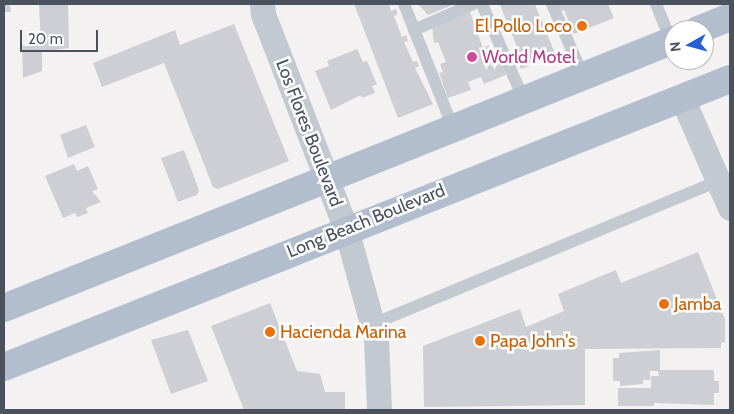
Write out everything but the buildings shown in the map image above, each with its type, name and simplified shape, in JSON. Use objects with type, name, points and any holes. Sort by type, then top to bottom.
[{"type":"main road","points":[[714,24],[730,17]]},
{"type":"main road","points":[[4,308],[664,43]]},
{"type":"main road","name":"Long Beach Boulevard","points":[[4,367],[346,229],[730,78]]},
{"type":"street","name":"Los Flores Boulevard","points":[[262,4],[263,14],[346,229],[373,324],[379,410]]},
{"type":"street","points":[[682,98],[721,173],[730,208]]},
{"type":"lane","points":[[404,4],[453,128]]},
{"type":"lane","points":[[414,30],[473,4]]},
{"type":"lane","points":[[482,4],[524,100]]},
{"type":"lane","points":[[552,4],[582,76]]},
{"type":"lane","points":[[656,4],[664,22]]},
{"type":"lane","points":[[373,324],[721,173]]},
{"type":"place","name":"El Pollo Loco","points":[[582,26]]},
{"type":"place","name":"World Motel","points":[[472,57]]},
{"type":"place","name":"Jamba","points":[[664,304]]},
{"type":"place","name":"Hacienda Marina","points":[[270,332]]},
{"type":"place","name":"Papa John's","points":[[480,341]]}]
